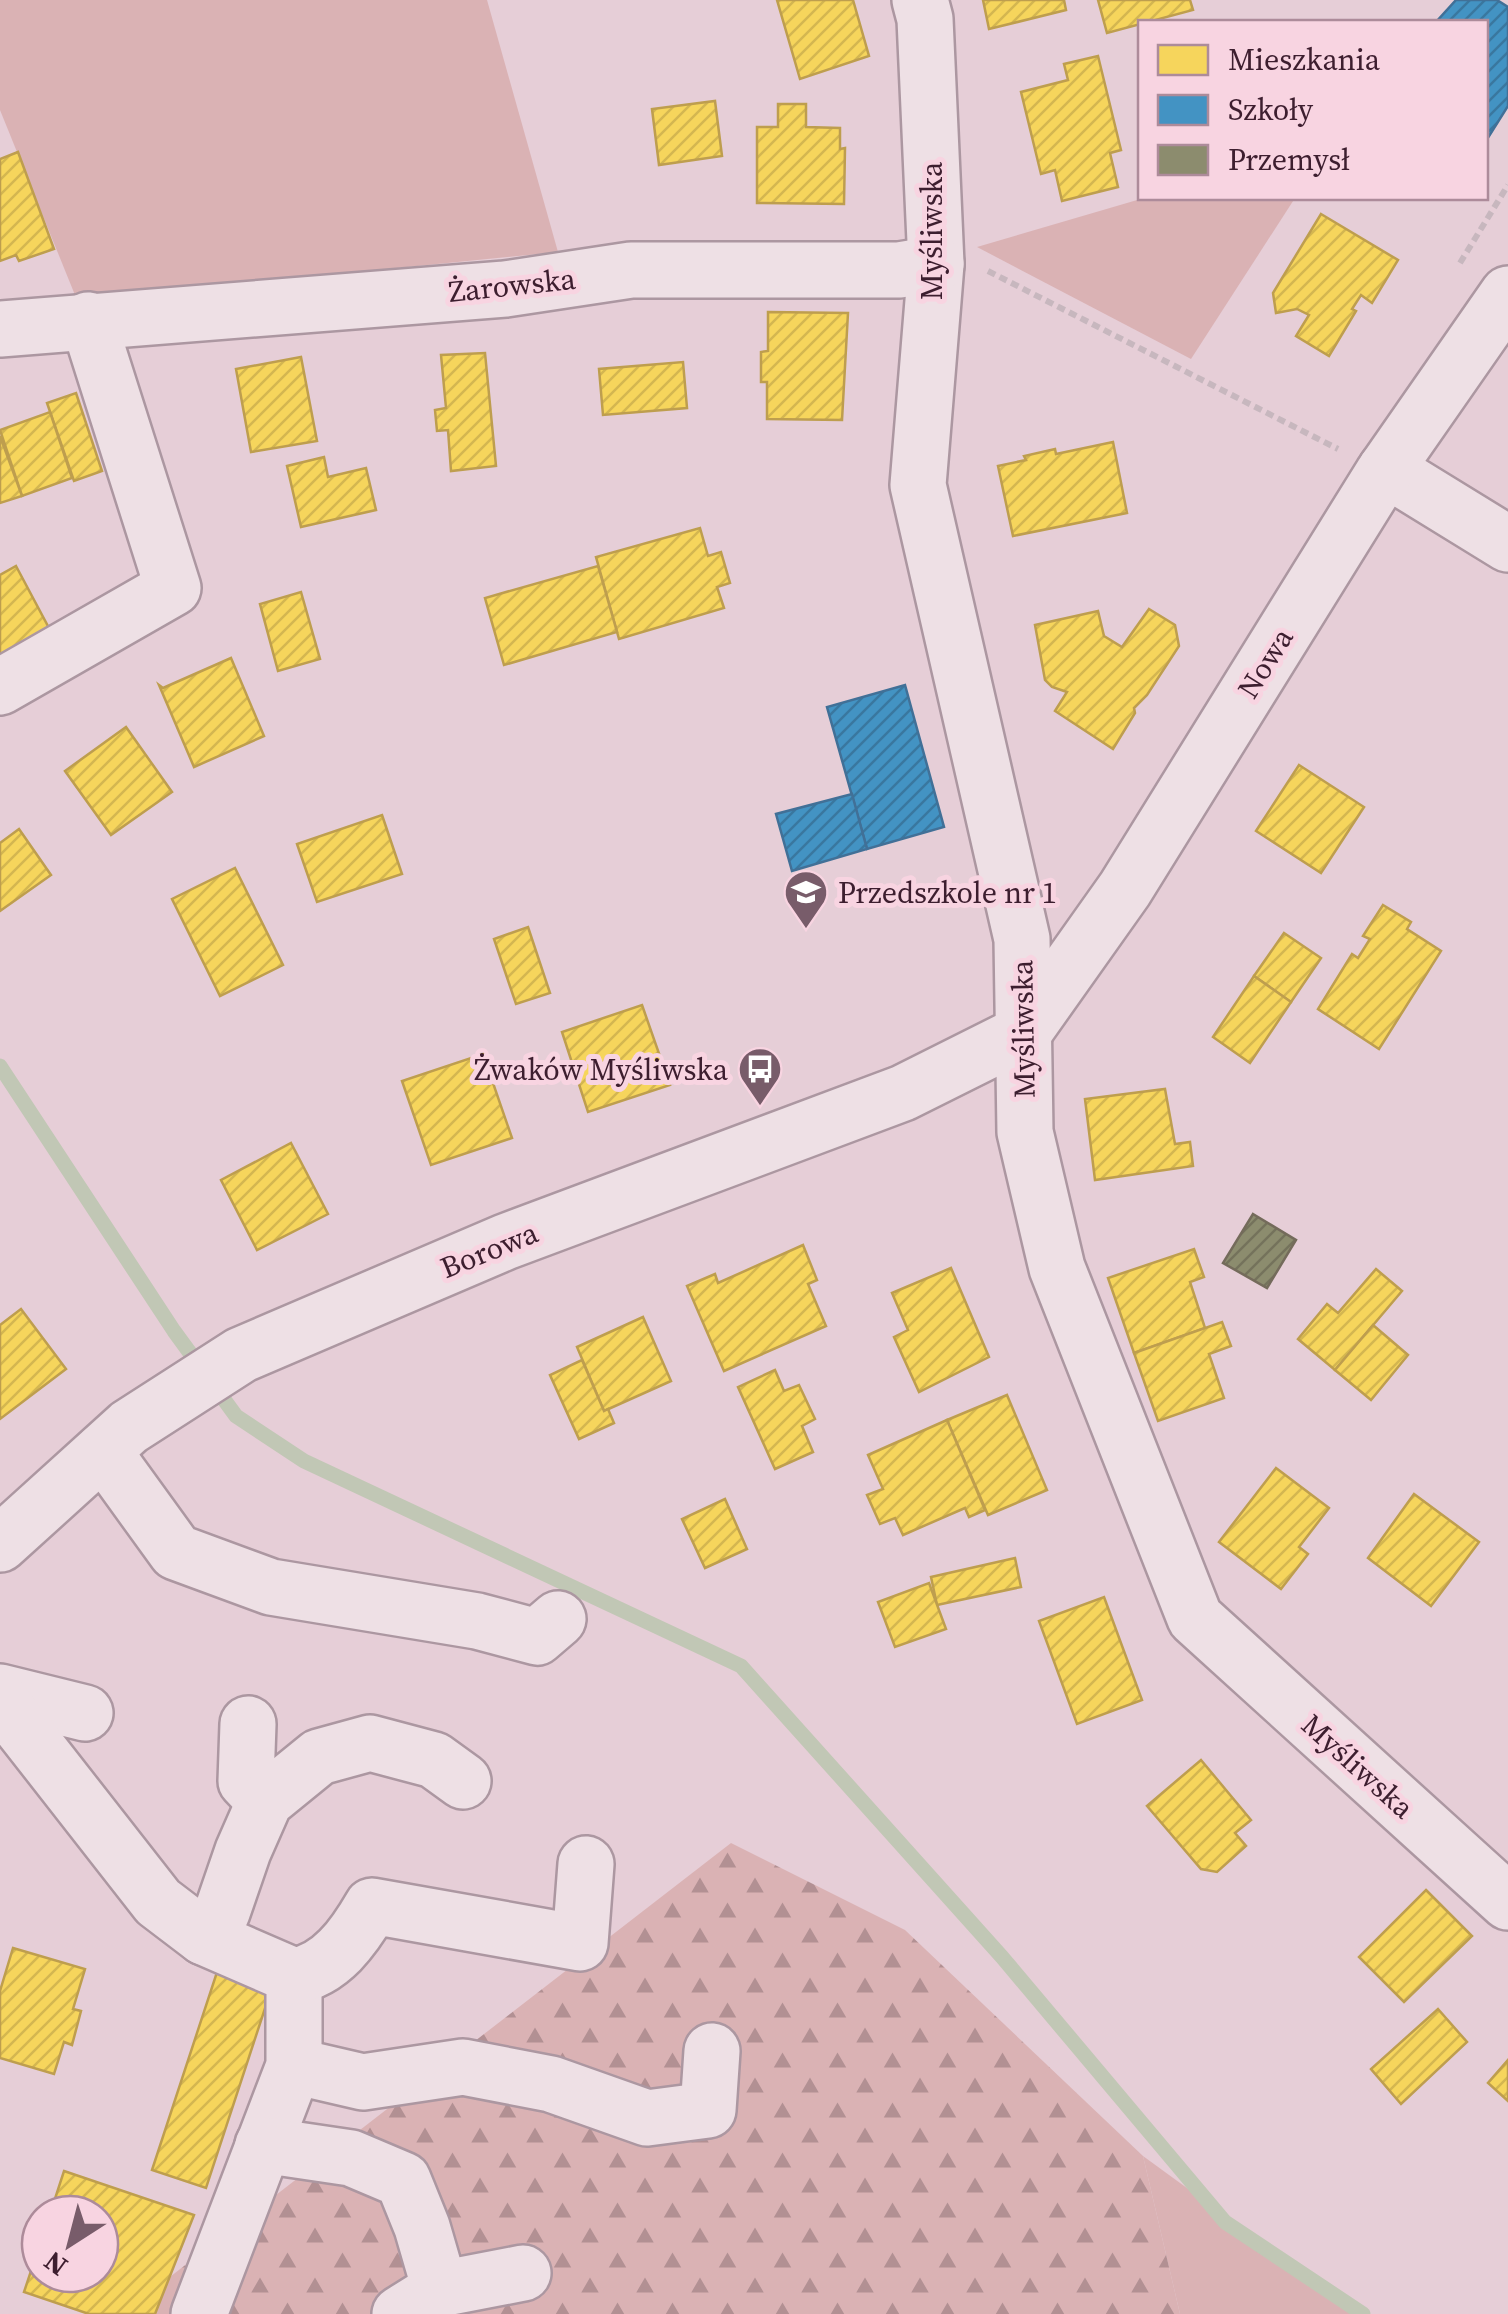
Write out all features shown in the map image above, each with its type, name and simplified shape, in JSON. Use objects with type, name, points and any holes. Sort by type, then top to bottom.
[{"type":"street","name":"Myśliwska","points":[[920,0],[958,266],[918,485],[1022,939],[1025,1132],[1057,1268],[1195,1618],[1508,1902]]},
{"type":"street","name":"Żarowska","points":[[0,329],[505,289],[632,270],[899,270],[958,266]]},
{"type":"street","name":"Nowa","points":[[1023,1033],[1124,889],[1365,460],[1508,294]]},
{"type":"street","points":[[0,687],[173,588],[88,320]]},
{"type":"street","points":[[1365,460],[1508,544]]},
{"type":"street","name":"Borowa","points":[[0,1544],[129,1427],[209,1374],[504,1242],[903,1094],[1023,1033]]},
{"type":"street","points":[[103,1451],[176,1552],[271,1587],[476,1621],[537,1636],[558,1619]]},
{"type":"street","points":[[0,1692],[85,1713]]},
{"type":"street","points":[[0,1700],[158,1902],[204,1937],[294,1976],[316,1972],[356,1934],[372,1906],[580,1943],[586,1864]]},
{"type":"street","points":[[248,1724],[246,1780],[265,1800]]},
{"type":"street","points":[[204,1937],[222,1912],[265,1800],[319,1758],[370,1743],[434,1760],[463,1781]]},
{"type":"street","points":[[198,2314],[294,2066],[294,1976]]},
{"type":"street","points":[[294,2066],[363,2082],[463,2067],[551,2084],[647,2118],[708,2110],[712,2050]]},
{"type":"street","points":[[264,2145],[351,2158],[403,2180],[422,2227],[420,2302],[522,2273]]},
{"type":"path","points":[[958,266],[1365,460]]},
{"type":"green space","points":[[0,0],[487,0],[558,252],[77,300],[0,110]]},
{"type":"green space","points":[[1138,200],[1294,200],[1191,359],[977,247]]},
{"type":"green space","points":[[731,1843],[905,1930],[1143,2156],[1180,2314],[122,2314]]},
{"type":"green space","points":[[1143,2156],[1360,2314],[1180,2314]]},
{"type":"building: Mieszkania","points":[[777,0],[853,0],[869,56],[800,79]]},
{"type":"building: Mieszkania","points":[[983,0],[1064,0],[1066,10],[989,29]]},
{"type":"building: Mieszkania","points":[[1098,0],[1190,0],[1193,10],[1156,20],[1138,20],[1138,25],[1107,33]]},
{"type":"building: Mieszkania","points":[[1098,56],[1121,150],[1110,153],[1118,187],[1062,201],[1055,170],[1041,174],[1021,92],[1068,80],[1064,64]]},
{"type":"building: Mieszkania","points":[[715,101],[722,156],[659,165],[652,109]]},
{"type":"building: Mieszkania","points":[[778,104],[806,104],[806,127],[840,128],[840,149],[845,148],[844,204],[757,203],[757,127],[778,127]]},
{"type":"building: Mieszkania","points":[[18,152],[54,249],[19,261],[16,255],[0,261],[0,159]]},
{"type":"building: Mieszkania","points":[[1321,214],[1398,260],[1372,303],[1361,295],[1352,309],[1356,311],[1329,356],[1296,336],[1309,315],[1297,309],[1276,313],[1273,293]]},
{"type":"building: Mieszkania","points":[[768,312],[848,313],[842,420],[767,419],[767,382],[761,382],[761,352],[768,351]]},
{"type":"building: Mieszkania","points":[[485,353],[496,466],[451,471],[448,430],[437,431],[435,410],[446,408],[441,355]]},
{"type":"building: Mieszkania","points":[[301,357],[317,441],[251,452],[236,369]]},
{"type":"building: Mieszkania","points":[[683,362],[687,408],[603,415],[599,369]]},
{"type":"building: Mieszkania","points":[[76,393],[102,471],[74,481],[47,403]]},
{"type":"building: Mieszkania","points":[[50,412],[72,478],[22,496],[0,430]]},
{"type":"building: Mieszkania","points":[[0,436],[22,496],[0,503]]},
{"type":"building: Mieszkania","points":[[1113,442],[1127,513],[1013,536],[998,466],[1055,449],[1056,454]]},
{"type":"building: Mieszkania","points":[[324,457],[328,477],[366,468],[376,510],[301,527],[287,466]]},
{"type":"building: Mieszkania","points":[[700,528],[708,556],[721,552],[730,583],[717,587],[724,608],[619,639],[596,557]]},
{"type":"building: Mieszkania","points":[[16,566],[50,630],[0,656],[0,575]]},
{"type":"building: Mieszkania","points":[[598,566],[617,632],[504,665],[485,598]]},
{"type":"building: Mieszkania","points":[[301,592],[320,659],[278,671],[260,604]]},
{"type":"building: Mieszkania","points":[[1149,609],[1175,625],[1179,646],[1134,708],[1135,713],[1113,749],[1055,711],[1067,692],[1045,680],[1035,625],[1098,611],[1104,636],[1122,647]]},
{"type":"building: Mieszkania","points":[[231,658],[264,736],[194,767],[159,685],[163,688]]},
{"type":"building: Mieszkania","points":[[126,727],[172,792],[111,835],[65,771]]},
{"type":"building: Mieszkania","points":[[1299,765],[1364,807],[1321,873],[1256,831]]},
{"type":"building: Mieszkania","points":[[382,815],[402,874],[317,902],[297,844]]},
{"type":"building: Mieszkania","points":[[19,829],[51,875],[0,911],[0,843]]},
{"type":"building: Mieszkania","points":[[235,868],[283,965],[220,996],[172,899]]},
{"type":"building: Mieszkania","points":[[1383,905],[1411,922],[1407,929],[1441,951],[1379,1049],[1318,1009],[1352,954],[1358,958],[1370,939],[1363,936]]},
{"type":"building: Mieszkania","points":[[528,927],[550,993],[516,1004],[494,939]]},
{"type":"building: Mieszkania","points":[[1284,933],[1321,958],[1291,1002],[1254,976]]},
{"type":"building: Mieszkania","points":[[1254,976],[1291,1002],[1250,1063],[1213,1037]]},
{"type":"building: Mieszkania","points":[[642,1005],[670,1085],[588,1112],[562,1032]]},
{"type":"building: Mieszkania","points":[[483,1054],[512,1138],[431,1165],[402,1081]]},
{"type":"building: Mieszkania","points":[[1165,1089],[1175,1144],[1190,1142],[1193,1166],[1095,1180],[1085,1099]]},
{"type":"building: Mieszkania","points":[[291,1143],[328,1214],[257,1250],[221,1180]]},
{"type":"building: Mieszkania","points":[[803,1245],[817,1280],[808,1284],[826,1326],[724,1371],[687,1286],[715,1274],[718,1283]]},
{"type":"building: Mieszkania","points":[[1194,1249],[1204,1277],[1190,1282],[1205,1328],[1134,1353],[1108,1278]]},
{"type":"building: Mieszkania","points":[[951,1268],[989,1357],[919,1392],[894,1337],[908,1330],[892,1293]]},
{"type":"building: Mieszkania","points":[[1376,1269],[1402,1291],[1335,1370],[1298,1339],[1327,1304],[1338,1313]]},
{"type":"building: Mieszkania","points":[[21,1309],[66,1369],[0,1419],[0,1325]]},
{"type":"building: Mieszkania","points":[[643,1317],[671,1381],[604,1411],[577,1347]]},
{"type":"building: Mieszkania","points":[[1222,1322],[1231,1346],[1209,1354],[1224,1398],[1158,1421],[1134,1353]]},
{"type":"building: Mieszkania","points":[[1373,1325],[1408,1355],[1371,1400],[1335,1370]]},
{"type":"building: Mieszkania","points":[[582,1360],[604,1411],[608,1409],[614,1423],[579,1439],[550,1375]]},
{"type":"building: Mieszkania","points":[[775,1370],[784,1391],[799,1385],[815,1419],[802,1426],[813,1452],[775,1469],[738,1387]]},
{"type":"building: Mieszkania","points":[[1007,1395],[1047,1490],[988,1515],[947,1420]]},
{"type":"building: Mieszkania","points":[[947,1420],[985,1510],[969,1517],[965,1508],[903,1535],[895,1518],[880,1524],[867,1495],[883,1489],[868,1455]]},
{"type":"building: Mieszkania","points":[[1276,1468],[1329,1508],[1299,1547],[1308,1554],[1281,1589],[1219,1542]]},
{"type":"building: Mieszkania","points":[[1414,1494],[1479,1542],[1431,1606],[1368,1558]]},
{"type":"building: Mieszkania","points":[[725,1499],[747,1549],[705,1568],[682,1519]]},
{"type":"building: Mieszkania","points":[[1015,1558],[1021,1587],[937,1605],[931,1577]]},
{"type":"building: Mieszkania","points":[[929,1583],[946,1629],[895,1647],[878,1602]]},
{"type":"building: Mieszkania","points":[[1104,1597],[1142,1700],[1077,1724],[1039,1621]]},
{"type":"building: Mieszkania","points":[[1201,1760],[1251,1820],[1235,1833],[1246,1846],[1217,1872],[1201,1869],[1147,1806]]},
{"type":"building: Mieszkania","points":[[1426,1890],[1472,1936],[1404,2002],[1359,1957]]},
{"type":"building: Mieszkania","points":[[13,1948],[85,1969],[73,2009],[81,2011],[72,2045],[64,2042],[54,2074],[0,2058],[0,1991]]},
{"type":"building: Mieszkania","points":[[219,1966],[273,1984],[206,2188],[152,2170]]},
{"type":"building: Mieszkania","points":[[1438,2009],[1467,2042],[1401,2104],[1371,2069]]},
{"type":"building: Mieszkania","points":[[1508,2060],[1508,2101],[1488,2083]]},
{"type":"building: Mieszkania","points":[[64,2171],[194,2215],[155,2314],[89,2314],[30,2294],[120,2294],[120,2194],[57,2194]]},
{"type":"building: Szkoły","points":[[1456,0],[1497,0],[1508,7],[1508,106],[1488,138],[1488,20],[1438,20]]},
{"type":"building: Szkoły","points":[[905,685],[944,827],[867,849],[827,707]]},
{"type":"building: Szkoły","points":[[852,794],[867,849],[792,871],[776,814]]},
{"type":"building: Przemysł","points":[[1253,1214],[1296,1240],[1267,1288],[1223,1263]]},
{"type":"waterway","points":[[0,1066],[174,1331],[236,1416],[304,1461],[741,1666],[1002,1957],[1225,2222],[1363,2314]]},
{"type":"place","name":"Przedszkole nr 1","points":[[806,930]]},
{"type":"place","name":"Żwaków Myśliwska","points":[[760,1107]]}]
